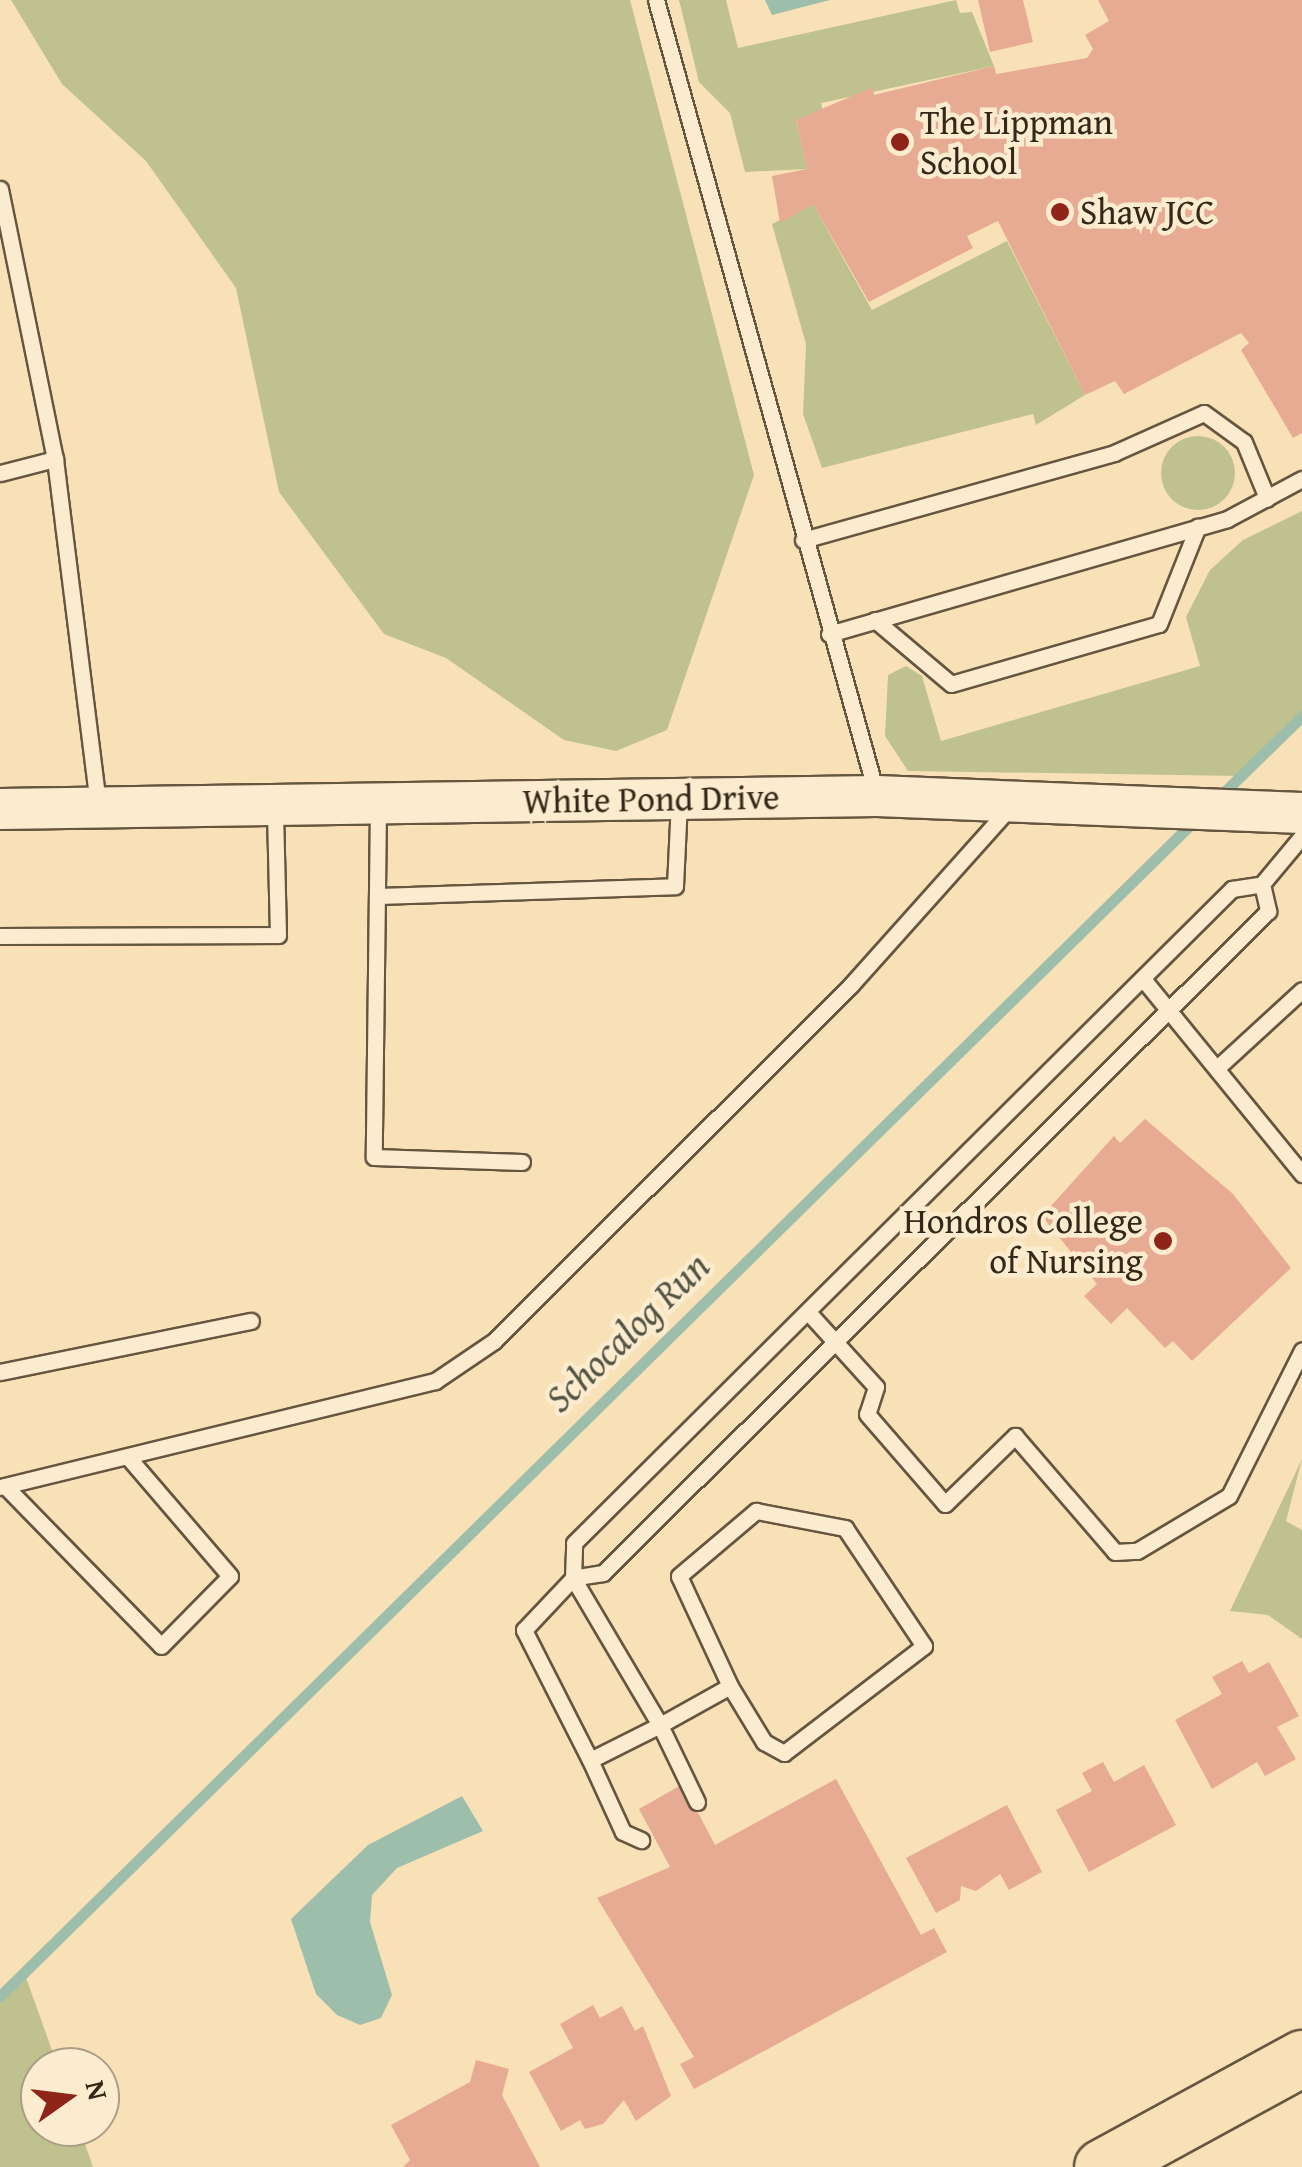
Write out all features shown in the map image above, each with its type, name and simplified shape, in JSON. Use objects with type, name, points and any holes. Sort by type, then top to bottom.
[{"type":"highway","points":[[1102,2167],[1302,2058]]},
{"type":"street","name":"White Pond Drive","points":[[0,809],[878,796],[1302,814]]},
{"type":"lane","points":[[656,0],[829,634],[878,796]]},
{"type":"lane","points":[[0,189],[55,459],[98,808]]},
{"type":"lane","points":[[803,540],[1114,453],[1204,413],[1244,442],[1266,498]]},
{"type":"lane","points":[[0,473],[55,459]]},
{"type":"lane","points":[[829,634],[1198,526],[1302,479]]},
{"type":"lane","points":[[875,620],[951,684],[1159,624],[1198,526]]},
{"type":"lane","points":[[378,896],[675,886],[680,800]]},
{"type":"lane","points":[[378,802],[374,1157],[522,1162]]},
{"type":"lane","points":[[3,1487],[435,1381],[494,1341],[850,985],[1014,803]]},
{"type":"lane","points":[[0,936],[278,935],[275,804]]},
{"type":"lane","points":[[697,1802],[660,1725],[574,1578],[574,1544],[1232,889],[1262,884],[1302,836]]},
{"type":"lane","points":[[642,1840],[623,1832],[524,1630],[574,1578],[603,1573],[1268,911],[1262,884]]},
{"type":"lane","points":[[1143,979],[1171,1007],[1302,1174]]},
{"type":"lane","points":[[1217,1068],[1302,990]]},
{"type":"lane","points":[[808,1312],[876,1387],[867,1414],[945,1504],[1016,1436],[1115,1552],[1137,1551],[1229,1496],[1302,1350]]},
{"type":"lane","points":[[0,1372],[250,1322]]},
{"type":"lane","points":[[3,1487],[160,1646],[230,1576],[128,1457]]},
{"type":"lane","points":[[756,1510],[845,1528],[924,1646],[784,1753],[764,1742],[730,1686],[679,1576],[756,1510]]},
{"type":"lane","points":[[590,1760],[730,1686]]},
{"type":"green space","points":[[11,0],[630,0],[754,475],[667,730],[616,751],[564,740],[446,658],[384,634],[279,492],[236,288],[146,161],[62,84]]},
{"type":"green space","points":[[679,0],[726,0],[738,48],[956,0],[960,13],[972,12],[994,66],[821,103],[823,112],[796,120],[807,169],[745,172],[730,113],[699,82]]},
{"type":"green space","points":[[813,204],[872,310],[1007,241],[1085,395],[1036,425],[1033,414],[822,468],[803,414],[806,344],[772,224]]},
{"type":"green space","points":[[1198,436],[1224,447],[1235,473],[1224,499],[1198,510],[1172,499],[1161,473],[1172,447]]},
{"type":"green space","points":[[1302,511],[1302,716],[1241,776],[908,771],[885,736],[888,675],[906,666],[922,676],[941,741],[1200,666],[1186,617],[1210,570],[1243,540]]},
{"type":"green space","points":[[1302,1459],[1286,1521],[1302,1530],[1302,1639],[1268,1615],[1230,1611]]},
{"type":"green space","points":[[24,1972],[51,2047],[20,2047],[20,2147],[86,2147],[93,2167],[0,2167],[0,1996]]},
{"type":"shaded area","points":[[765,0],[830,0],[772,15]]},
{"type":"shaded area","points":[[462,1796],[483,1831],[397,1868],[372,1895],[370,1922],[392,1995],[381,2018],[360,2025],[337,2015],[316,1994],[291,1919],[368,1845]]},
{"type":"building","points":[[978,0],[1023,0],[1033,42],[990,52]]},
{"type":"building","name":"Shaw JCC","points":[[1098,0],[1302,0],[1302,433],[1293,438],[1241,350],[1249,343],[1241,333],[1124,394],[1115,381],[1085,395],[998,221],[967,236],[973,248],[869,302],[813,204],[780,223],[772,176],[807,169],[796,120],[873,87],[874,95],[994,66],[996,74],[1087,58],[1093,49],[1085,35],[1109,21]]},
{"type":"building","name":"Hondros College of Nursing","points":[[1145,1119],[1233,1194],[1291,1268],[1192,1361],[1173,1341],[1165,1348],[1127,1308],[1111,1324],[1084,1296],[1097,1284],[1042,1216],[1114,1136],[1120,1143]]},
{"type":"building","points":[[1242,1661],[1249,1673],[1269,1662],[1299,1716],[1277,1727],[1296,1759],[1265,1776],[1257,1762],[1212,1789],[1175,1720],[1222,1694],[1212,1677]]},
{"type":"building","points":[[1103,1762],[1114,1782],[1144,1765],[1176,1825],[1089,1872],[1056,1810],[1092,1791],[1082,1773]]},
{"type":"building","points":[[836,1779],[921,1935],[934,1928],[947,1952],[694,2089],[680,2064],[694,2057],[597,1898],[670,1867],[639,1809],[683,1784],[715,1845]]},
{"type":"building","points":[[1007,1805],[1042,1872],[1009,1890],[1000,1874],[976,1891],[961,1886],[960,1900],[936,1913],[906,1858]]},
{"type":"building","points":[[593,2005],[600,2018],[622,2006],[635,2031],[643,2026],[671,2096],[636,2121],[624,2100],[603,2124],[585,2129],[580,2120],[561,2131],[529,2072],[573,2048],[560,2024]]},
{"type":"building","points":[[476,2060],[509,2069],[502,2095],[540,2167],[403,2167],[410,2160],[391,2125],[470,2082]]},
{"type":"waterway","name":"Schocalog Run","points":[[1215,801],[1302,716]]},
{"type":"waterway","name":"Schocalog Run","points":[[0,1996],[1195,820]]},
{"type":"place","name":"The Lippman School","points":[[900,142]]},
{"type":"place","name":"Shaw JCC","points":[[1060,212]]},
{"type":"place","name":"Hondros College of Nursing","points":[[1163,1241]]}]
